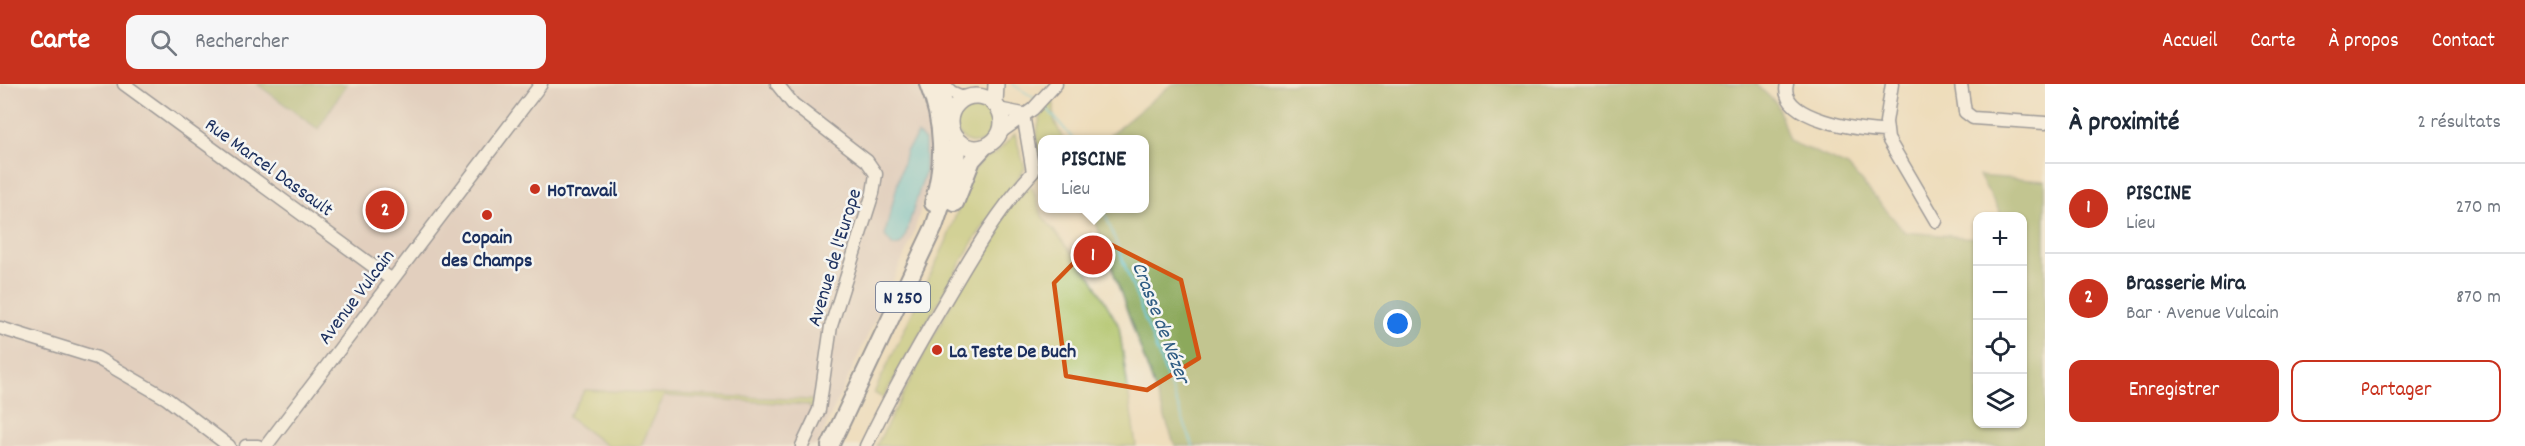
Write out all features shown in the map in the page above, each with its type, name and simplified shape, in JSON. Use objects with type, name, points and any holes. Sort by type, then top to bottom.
[{"type":"highway","name":"N 250","points":[[859,386],[914,257],[938,180],[940,131],[928,84]]},
{"type":"highway","name":"N 250","points":[[830,446],[934,227],[956,162],[957,142]]},
{"type":"highway","name":"N 250","points":[[843,446],[930,265],[972,160],[983,148]]},
{"type":"main road","points":[[950,119],[956,105],[981,84]]},
{"type":"main road","points":[[996,84],[997,107],[1002,120],[1000,132]]},
{"type":"main road","points":[[967,97],[984,97],[997,107]]},
{"type":"main road","name":"N 250","points":[[950,119],[950,127],[957,142]]},
{"type":"main road","name":"N 250","points":[[983,148],[995,140],[1000,132]]},
{"type":"main road","points":[[957,142],[974,149],[983,148]]},
{"type":"street","name":"Rue Marcel Dassault","points":[[124,84],[392,280]]},
{"type":"street","name":"Avenue Vulcain","points":[[266,446],[541,84]]},
{"type":"street","name":"Avenue de l'Europe","points":[[777,84],[793,104],[867,161],[876,174],[873,193],[831,326],[819,410],[802,446]]},
{"type":"street","points":[[935,84],[946,104],[950,119]]},
{"type":"street","points":[[944,84],[951,92],[967,97]]},
{"type":"street","points":[[1000,132],[1033,109],[1056,84]]},
{"type":"street","points":[[1787,84],[1785,93],[1789,102],[1815,117],[1835,125],[1870,131],[1886,131]]},
{"type":"street","points":[[1892,84],[1886,131],[1892,148],[1936,222]]},
{"type":"street","points":[[1961,84],[1965,112],[1973,118],[2045,123]]},
{"type":"street","points":[[997,107],[1023,114]]},
{"type":"street","points":[[866,446],[890,397],[978,245],[1006,202],[1033,172],[1023,114]]},
{"type":"street","points":[[0,328],[97,358],[166,398],[229,446]]},
{"type":"street","points":[[246,446],[258,446]]},
{"type":"highlighted area","points":[[1098,238],[1181,280],[1199,358],[1147,390],[1066,376],[1054,283]]},
{"type":"shaded area","points":[[0,84],[933,84],[932,171],[912,239],[817,446],[0,446]]},
{"type":"green space","points":[[257,84],[347,84],[318,129]]},
{"type":"green space","points":[[1172,84],[1756,84],[1777,104],[1789,141],[1848,166],[1905,232],[1973,238],[1973,428],[2027,428],[2027,212],[2000,212],[1979,176],[2045,181],[2045,446],[1175,446],[1092,213],[1149,213],[1149,135],[1110,135]]},
{"type":"green space","points":[[1049,100],[1054,104],[1054,120],[1061,135],[1038,135],[1038,155],[1037,138],[1038,128]]},
{"type":"green space","points":[[976,101],[991,107],[997,122],[991,137],[976,143],[961,137],[955,122],[961,107]]},
{"type":"green space","points":[[1015,134],[1025,168],[974,240],[883,398],[874,393],[946,242],[970,176],[983,159],[996,153]]},
{"type":"green space","points":[[1032,187],[1038,203],[1038,213],[1042,213],[1091,277],[1119,326],[1136,446],[876,446],[974,260],[1016,194]]},
{"type":"green space","points":[[585,390],[811,400],[817,406],[798,446],[795,446],[812,410],[809,405],[664,396],[641,446],[607,446],[568,417]]},
{"type":"water","points":[[918,134],[925,141],[925,172],[904,240],[900,245],[893,246],[885,236],[887,225],[906,151]]},
{"type":"waterway","name":"Crasse de Nézer","points":[[1012,84],[1034,98]]},
{"type":"waterway","name":"Crasse de Nézer","points":[[1045,106],[1070,135]]},
{"type":"waterway","name":"Crasse de Nézer","points":[[1105,213],[1193,446]]},
{"type":"place","name":"HoTravail","points":[[535,189]]},
{"type":"place","name":"Brasserie Mira","points":[[385,210]]},
{"type":"place","name":"Copain des Champs","points":[[487,215]]},
{"type":"place","name":"PISCINE","points":[[1093,255]]},
{"type":"place","name":"La Teste De Buch","points":[[937,350]]}]
